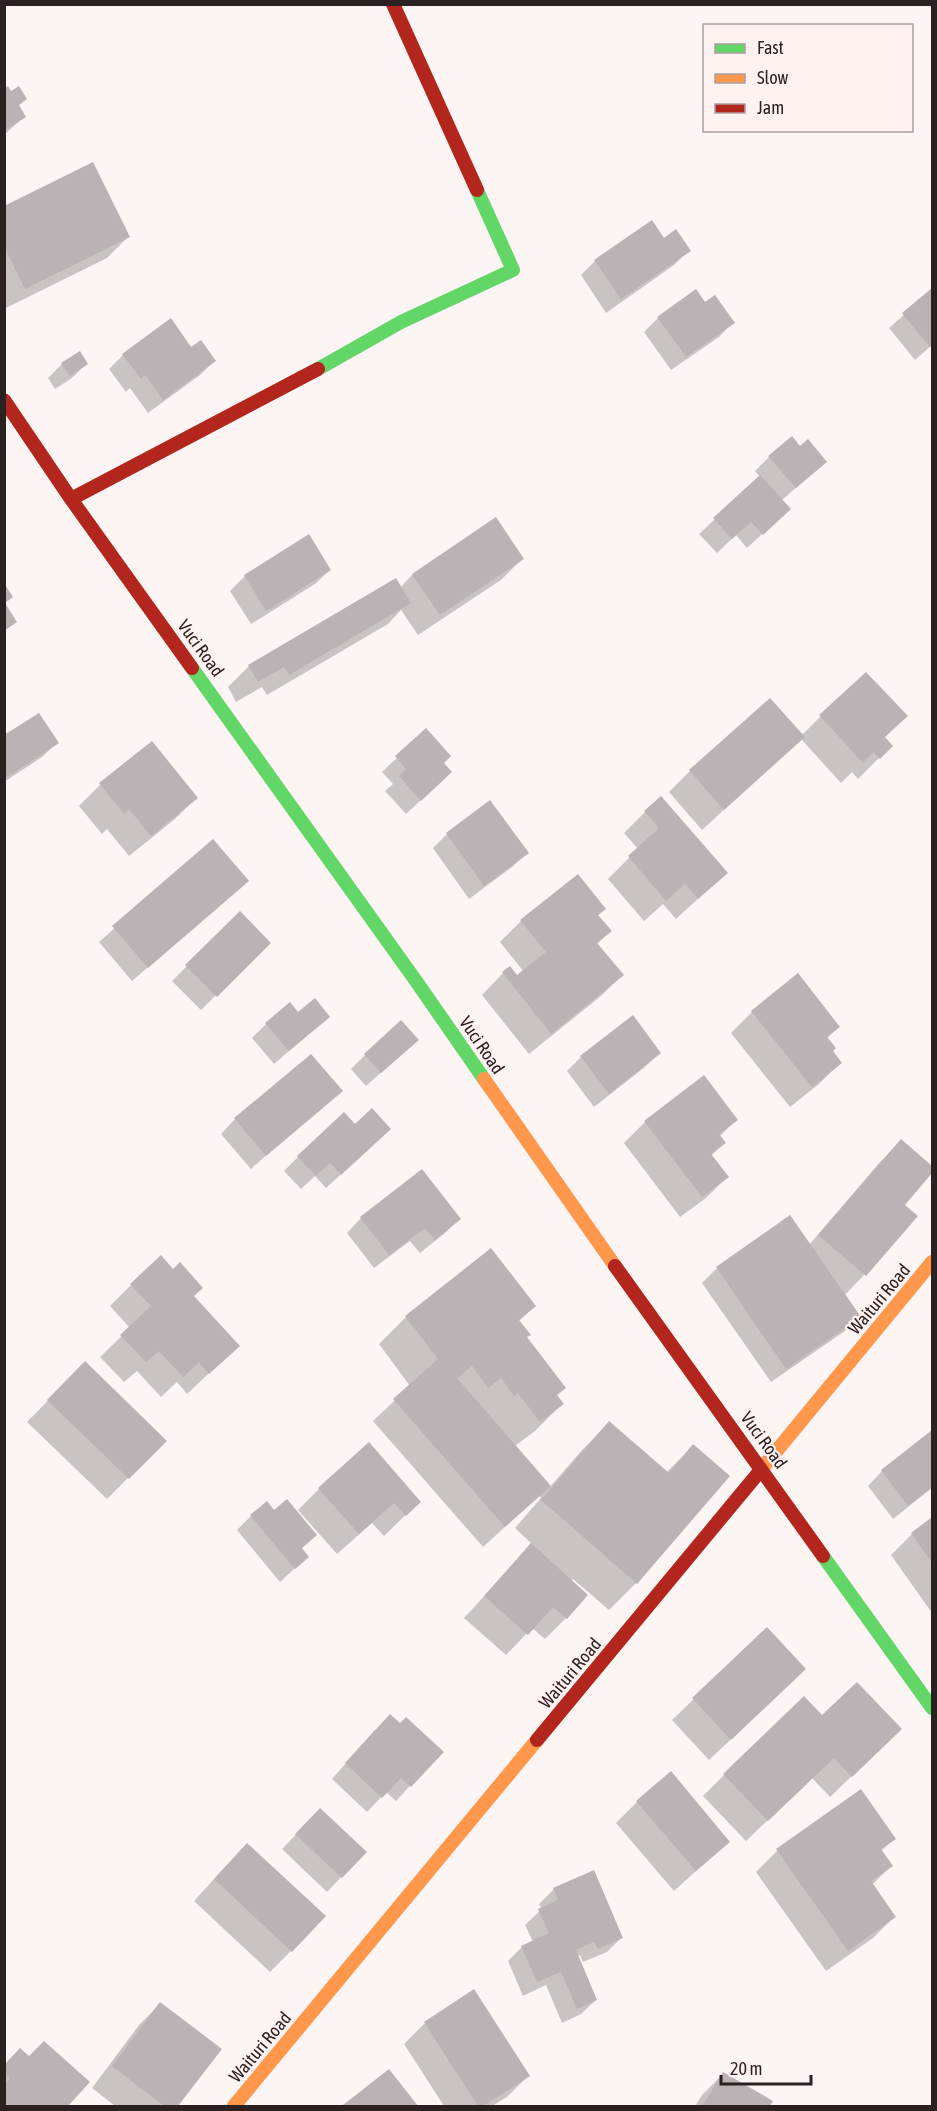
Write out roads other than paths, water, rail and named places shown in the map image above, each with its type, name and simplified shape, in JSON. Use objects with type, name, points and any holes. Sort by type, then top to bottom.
[{"type":"main road","points":[[71,499],[296,381],[401,322],[513,270],[393,4]]},
{"type":"main road","name":"Vuci Road","points":[[4,400],[71,499],[403,962],[537,1158],[933,1708]]},
{"type":"main road","name":"Waituri Road","points":[[234,2106],[933,1262]]}]
